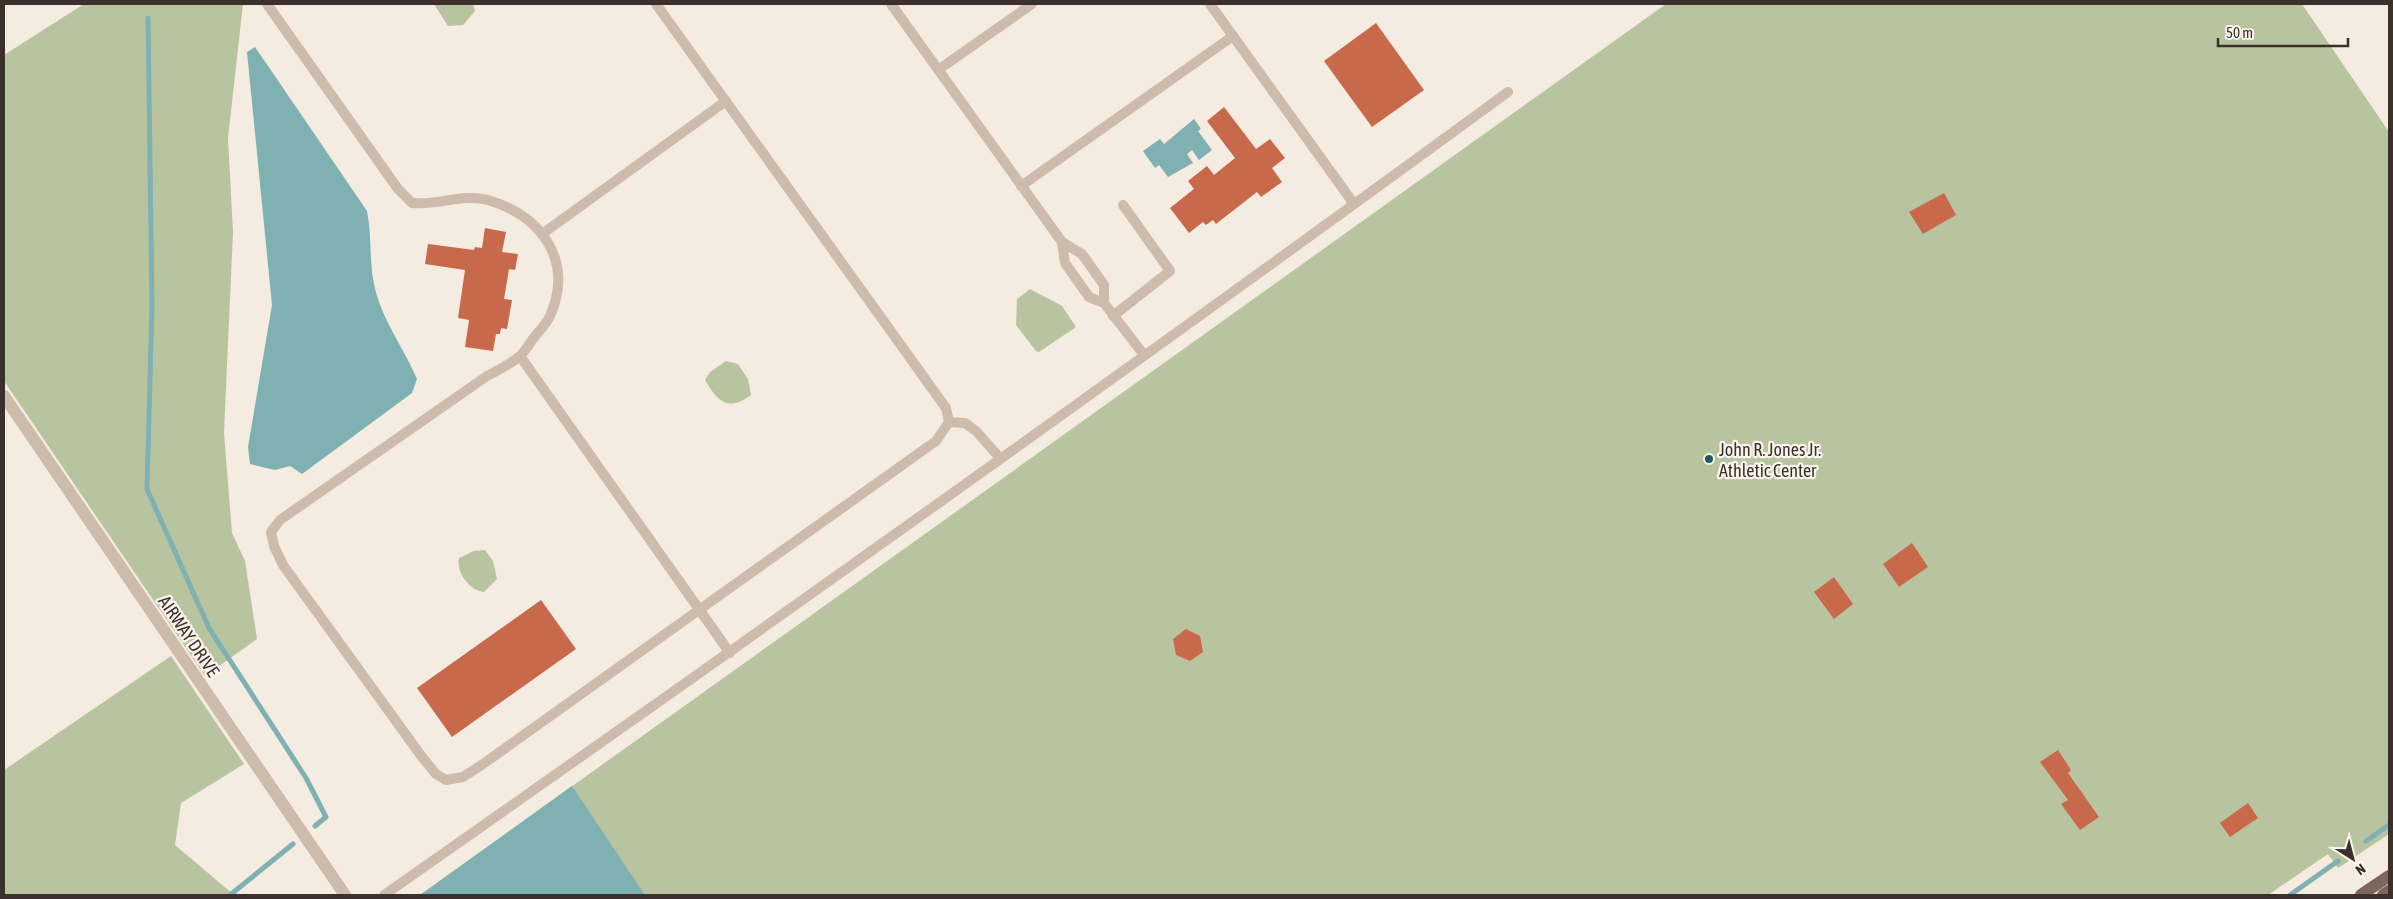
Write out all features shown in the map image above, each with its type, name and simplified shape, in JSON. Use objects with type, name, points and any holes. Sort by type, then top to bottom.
[{"type":"main road","points":[[2361,895],[2389,876]]},
{"type":"main road","points":[[2383,895],[2389,891]]},
{"type":"street","name":"AIRWAY DRIVE","points":[[4,396],[345,895]]},
{"type":"lane","points":[[267,4],[398,189],[412,204],[426,205],[458,199],[486,199],[516,210],[536,225],[555,253],[559,282],[550,317],[520,356],[487,376],[280,520],[270,532],[283,565],[422,757],[436,774],[446,780],[462,777],[476,768],[700,610],[936,441],[949,422],[946,408],[656,4]]},
{"type":"lane","points":[[891,4],[1062,242],[1082,254],[1104,285],[1104,304]]},
{"type":"lane","points":[[938,70],[1032,4]]},
{"type":"lane","points":[[1210,4],[1354,204]]},
{"type":"lane","points":[[1021,186],[1233,36]]},
{"type":"lane","points":[[384,895],[730,653],[1508,92]]},
{"type":"lane","points":[[542,234],[726,101]]},
{"type":"lane","points":[[1113,316],[1170,271],[1122,205]]},
{"type":"lane","points":[[1062,242],[1065,263],[1089,297],[1104,304],[1144,355]]},
{"type":"lane","points":[[520,356],[730,653]]},
{"type":"lane","points":[[949,422],[965,423],[976,431],[1000,458]]},
{"type":"green space","points":[[84,4],[243,4],[228,138],[233,232],[224,433],[232,533],[245,561],[257,639],[205,676],[4,381],[4,55]]},
{"type":"green space","points":[[434,4],[473,4],[475,11],[463,25],[448,26]]},
{"type":"green space","name":"John R. Jones Jr. Athletic Center","points":[[1666,4],[2302,4],[2389,132],[2389,834],[2338,868],[2328,854],[2268,895],[420,895]]},
{"type":"green space","points":[[1030,289],[1062,306],[1076,327],[1039,352],[1036,351],[1016,325],[1017,299]]},
{"type":"green space","points":[[726,361],[738,364],[748,379],[751,395],[730,404],[719,399],[705,380],[710,372]]},
{"type":"green space","points":[[485,550],[493,561],[497,579],[484,592],[469,585],[465,580],[460,570],[459,558],[474,551]]},
{"type":"green space","points":[[171,656],[244,764],[181,803],[175,845],[234,895],[4,895],[4,770]]},
{"type":"water","points":[[255,47],[367,211],[370,229],[372,275],[377,297],[387,321],[417,379],[412,393],[302,474],[290,466],[275,470],[250,464],[248,447],[272,305],[247,52]]},
{"type":"water","points":[[1194,119],[1201,129],[1198,131],[1212,150],[1199,160],[1192,150],[1187,154],[1193,163],[1168,177],[1159,165],[1155,168],[1143,151],[1160,139],[1164,144]]},
{"type":"water","points":[[572,786],[645,895],[420,895]]},
{"type":"building","points":[[1376,23],[1424,90],[1372,127],[1324,61]]},
{"type":"building","points":[[1224,107],[1256,149],[1270,139],[1285,158],[1272,168],[1282,182],[1261,197],[1257,192],[1216,224],[1213,220],[1206,225],[1203,222],[1189,233],[1170,208],[1194,189],[1188,181],[1207,166],[1214,175],[1235,158],[1207,121]]},
{"type":"building","points":[[1944,193],[1956,215],[1923,234],[1909,212]]},
{"type":"building","points":[[485,228],[506,232],[502,252],[518,254],[515,270],[509,269],[504,299],[512,300],[507,329],[501,328],[500,334],[496,334],[493,351],[465,347],[469,320],[458,318],[465,270],[425,264],[428,244],[474,250],[475,247],[482,248]]},
{"type":"building","points":[[1912,543],[1928,567],[1899,587],[1883,564]]},
{"type":"building","points":[[1834,577],[1853,604],[1834,619],[1814,592]]},
{"type":"building","points":[[541,600],[576,649],[452,737],[417,688]]},
{"type":"building","points":[[1186,629],[1200,636],[1203,652],[1190,661],[1176,655],[1173,639]]},
{"type":"building","points":[[2058,750],[2071,770],[2068,773],[2099,817],[2080,830],[2061,804],[2068,800],[2040,762]]},
{"type":"building","points":[[2248,803],[2258,818],[2230,837],[2220,823]]},
{"type":"waterway","points":[[148,18],[152,305],[147,489],[209,628],[306,778],[326,817],[315,826]]},
{"type":"waterway","points":[[2366,841],[2389,825]]},
{"type":"waterway","points":[[230,895],[293,844]]},
{"type":"waterway","points":[[2290,895],[2338,861]]},
{"type":"place","name":"John R. Jones Jr. Athletic Center","points":[[1709,459]]}]
